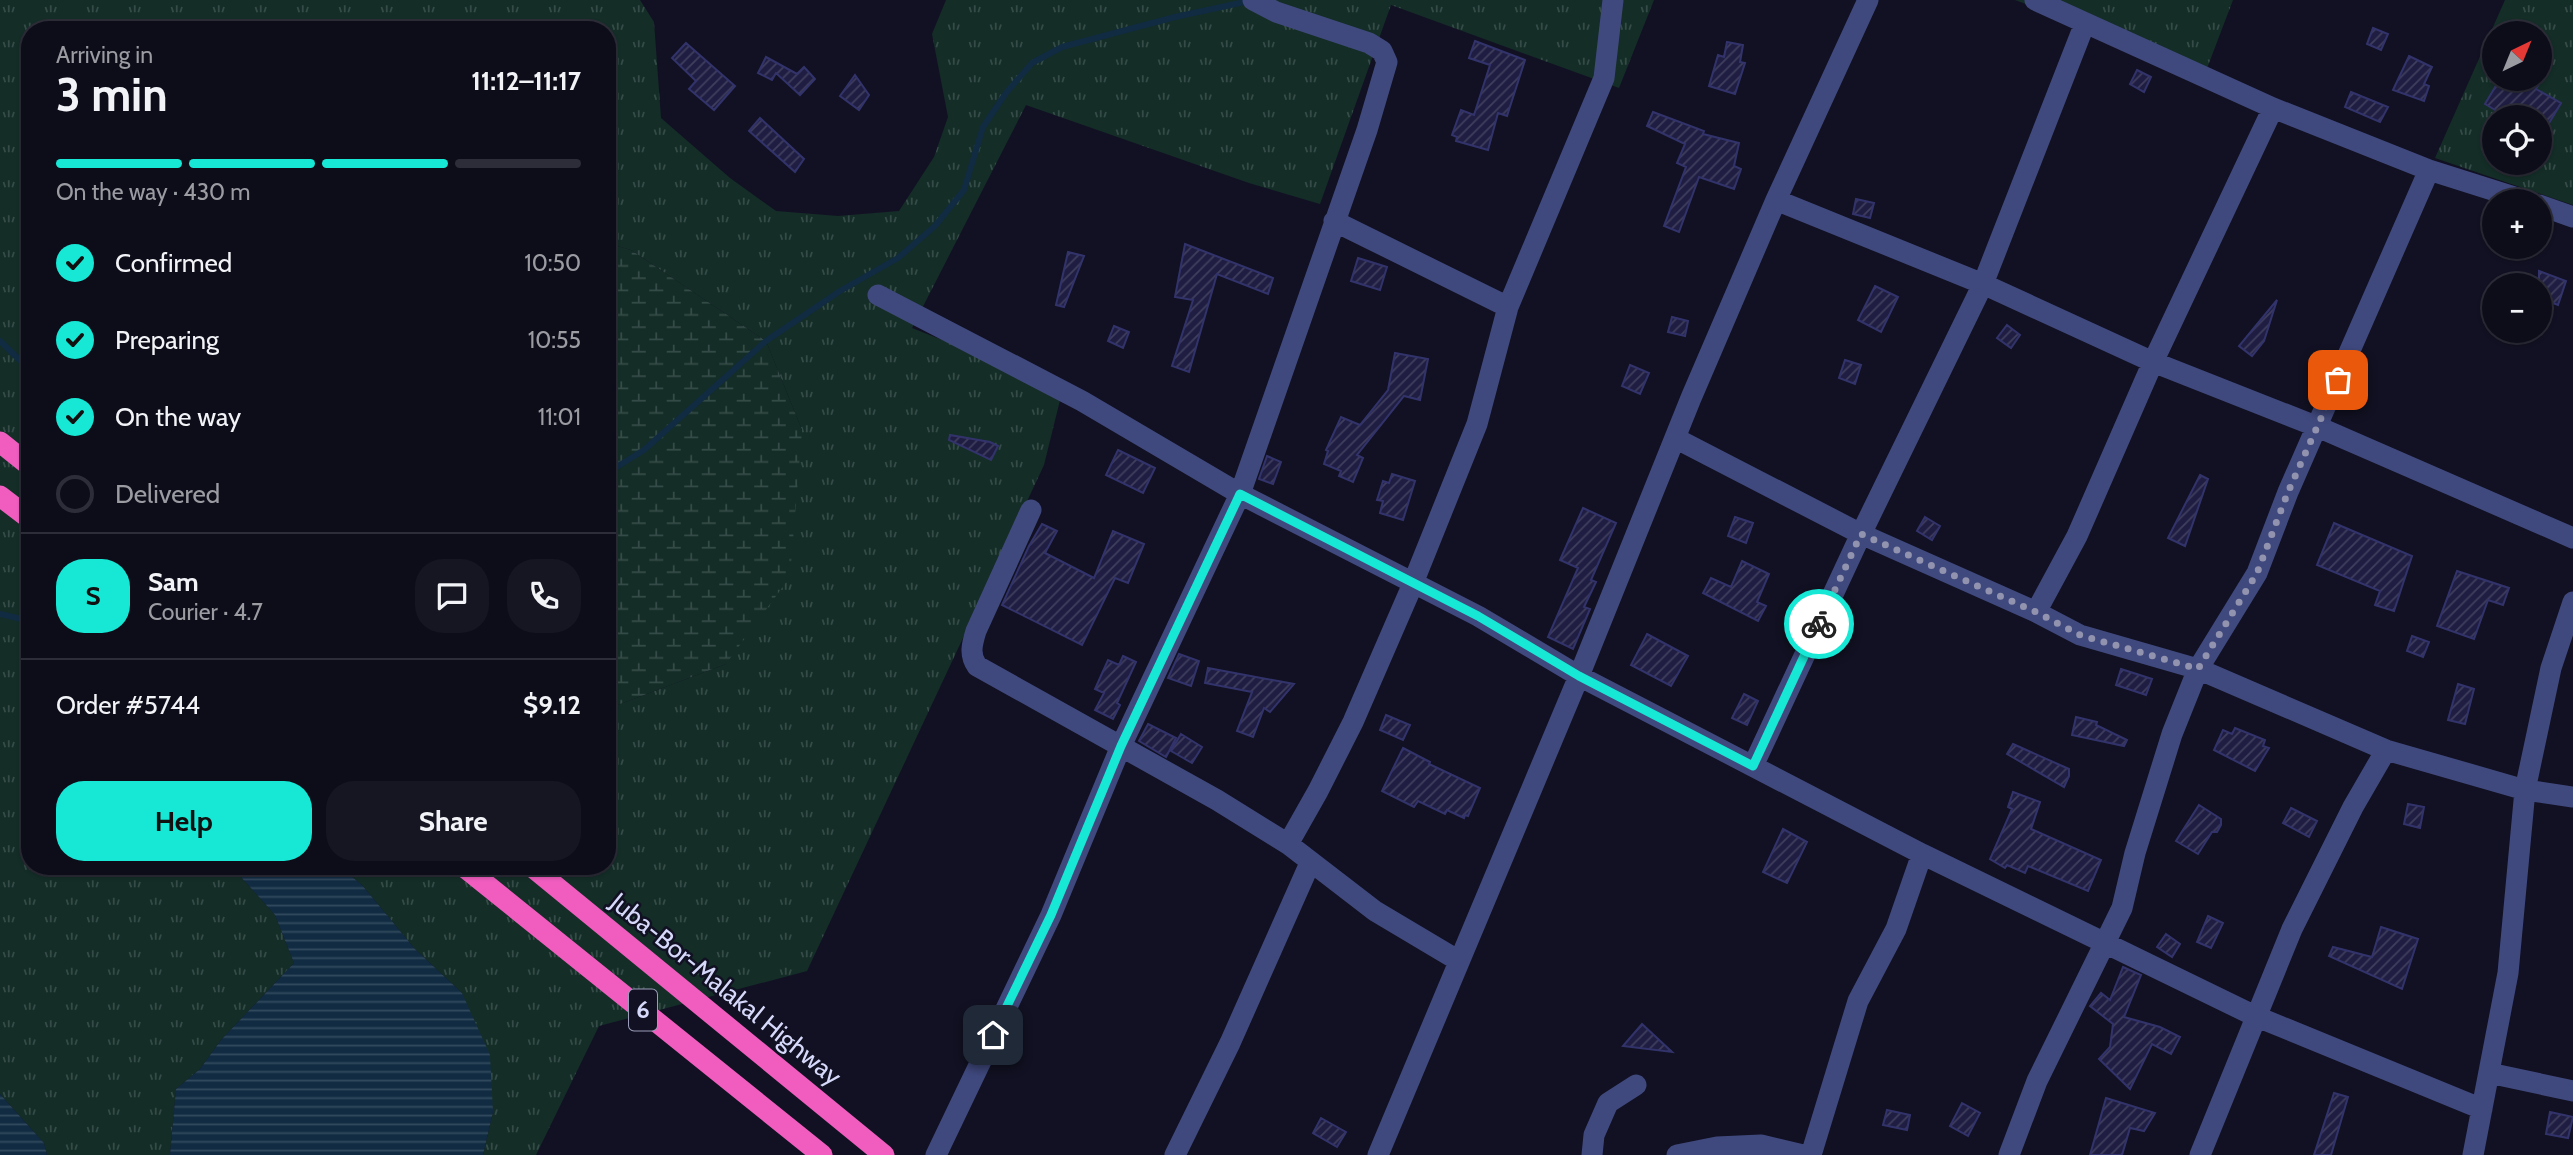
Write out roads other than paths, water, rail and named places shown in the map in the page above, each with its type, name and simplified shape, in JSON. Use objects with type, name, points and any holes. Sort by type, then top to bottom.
[{"type":"highway","points":[[0,442],[21,459]]},
{"type":"highway","points":[[0,496],[21,512]]},
{"type":"highway","name":"6","points":[[474,875],[822,1155]]},
{"type":"highway","name":"Juba-Bor-Malakal Highway","points":[[542,875],[884,1155]]},
{"type":"street","points":[[936,1155],[1051,915],[1121,746],[1240,494],[1367,130],[1387,62],[1381,51],[1369,44],[1276,12],[1253,0]]},
{"type":"street","points":[[1288,844],[1353,722],[1477,424],[1508,307],[1604,78],[1613,0]]},
{"type":"street","points":[[1378,1155],[1579,676],[1675,438],[1776,200],[1868,0]]},
{"type":"street","points":[[2035,0],[2273,108],[2429,170],[2489,189]]},
{"type":"street","points":[[1753,766],[1861,534],[1983,284],[2085,23]]},
{"type":"street","points":[[2036,612],[2077,536],[2153,362],[2273,108]]},
{"type":"street","points":[[2009,1155],[2037,1081],[2122,908],[2135,853],[2172,734],[2198,669],[2257,573],[2288,492],[2429,170]]},
{"type":"street","points":[[1776,200],[1983,284],[2153,362],[2318,427],[2573,538]]},
{"type":"street","points":[[2552,209],[2573,216]]},
{"type":"street","points":[[1334,222],[1508,307]]},
{"type":"street","points":[[878,295],[1082,401],[1240,494],[1478,616],[1579,676],[1922,854],[2255,1016],[2483,1109]]},
{"type":"street","points":[[1675,438],[1861,534],[2036,612],[2080,635],[2198,669],[2386,750],[2525,790],[2573,797]]},
{"type":"street","points":[[1031,510],[976,631],[972,659],[986,672],[1121,746],[1288,844],[1375,911],[1459,961]]},
{"type":"street","points":[[2473,1155],[2508,973],[2525,790],[2551,668],[2573,602]]},
{"type":"street","points":[[2200,1155],[2292,929],[2353,807],[2386,750]]},
{"type":"street","points":[[1811,1155],[1858,1001],[1896,929],[1922,854]]},
{"type":"street","points":[[1175,1155],[1230,1043],[1310,863]]},
{"type":"street","points":[[2489,1073],[2573,1091]]},
{"type":"street","points":[[1592,1155],[1594,1135],[1608,1103],[1636,1085]]},
{"type":"street","points":[[1677,1155],[1717,1147],[1761,1145],[1803,1155]]},
{"type":"water","points":[[239,875],[350,875],[362,885],[415,949],[462,993],[490,1055],[493,1112],[483,1155],[170,1155],[176,1089],[200,1069],[221,1040],[294,963],[275,915]]},
{"type":"water","points":[[0,1094],[44,1143],[47,1155],[0,1155]]},
{"type":"waterway","points":[[616,467],[644,450],[766,341],[840,291],[898,258],[935,226],[964,190],[983,127],[1006,93],[1032,63],[1062,47],[1175,17],[1249,1]]},
{"type":"waterway","points":[[0,341],[21,361]]},
{"type":"waterway","points":[[0,614],[21,619]]}]
